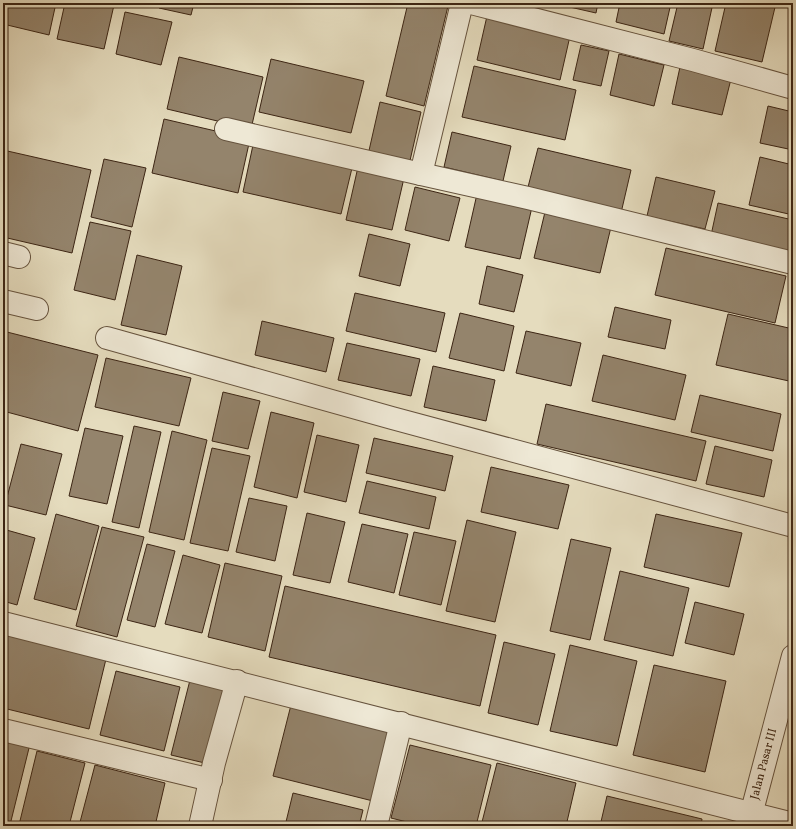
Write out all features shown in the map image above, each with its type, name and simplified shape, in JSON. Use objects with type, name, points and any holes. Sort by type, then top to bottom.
[{"type":"street","points":[[421,174],[462,3]]},
{"type":"street","points":[[471,3],[693,60],[793,88]]},
{"type":"street","points":[[226,129],[528,198],[793,263]]},
{"type":"street","points":[[3,300],[37,309]]},
{"type":"street","points":[[107,338],[392,418],[793,526]]},
{"type":"street","points":[[3,623],[401,723],[749,820],[793,824]]},
{"type":"street","name":"Jalan Pasar III","points":[[749,820],[793,656]]},
{"type":"street","points":[[200,826],[237,681]]},
{"type":"street","points":[[376,826],[401,723]]},
{"type":"street","points":[[3,730],[211,780]]},
{"type":"building","points":[[3,3],[56,3],[49,35],[3,24]]},
{"type":"building","points":[[65,3],[107,3],[114,5],[104,49],[57,39]]},
{"type":"building","points":[[160,3],[194,3],[191,15],[159,8]]},
{"type":"building","points":[[408,3],[436,3],[448,6],[424,106],[386,96]]},
{"type":"building","points":[[562,3],[598,3],[596,13],[561,5]]},
{"type":"building","points":[[620,3],[671,3],[664,34],[616,22]]},
{"type":"building","points":[[678,3],[713,3],[703,49],[669,41]]},
{"type":"building","points":[[726,3],[776,3],[762,62],[715,51]]},
{"type":"building","points":[[125,12],[172,22],[161,65],[116,54]]},
{"type":"building","points":[[487,16],[570,36],[560,80],[477,60]]},
{"type":"building","points":[[581,45],[609,51],[601,86],[573,80]]},
{"type":"building","points":[[619,54],[664,65],[654,106],[610,95]]},
{"type":"building","points":[[179,57],[263,77],[251,129],[167,109]]},
{"type":"building","points":[[271,59],[364,81],[351,133],[259,112]]},
{"type":"building","points":[[474,66],[576,90],[565,140],[462,117]]},
{"type":"building","points":[[680,67],[731,79],[722,115],[672,104]]},
{"type":"building","points":[[380,102],[421,112],[409,165],[368,155]]},
{"type":"building","points":[[768,106],[793,112],[793,150],[760,143]]},
{"type":"building","points":[[164,119],[250,139],[238,193],[152,173]]},
{"type":"building","points":[[452,132],[511,146],[503,181],[444,167]]},
{"type":"building","points":[[253,145],[352,168],[341,214],[243,192]]},
{"type":"building","points":[[538,148],[631,170],[621,213],[527,191]]},
{"type":"building","points":[[3,150],[91,170],[72,253],[3,237]]},
{"type":"building","points":[[760,157],[793,165],[793,215],[749,205]]},
{"type":"building","points":[[104,159],[146,168],[132,227],[91,217]]},
{"type":"building","points":[[358,167],[404,178],[392,230],[346,220]]},
{"type":"building","points":[[656,177],[715,191],[705,229],[647,216]]},
{"type":"building","points":[[415,187],[460,198],[449,241],[405,230]]},
{"type":"building","points":[[477,194],[532,207],[520,259],[465,247]]},
{"type":"building","points":[[718,203],[793,220],[793,259],[710,240]]},
{"type":"building","points":[[545,212],[611,227],[600,273],[534,258]]},
{"type":"building","points":[[90,222],[131,231],[115,300],[74,290]]},
{"type":"building","points":[[369,234],[410,244],[400,286],[359,276]]},
{"type":"building","points":[[666,248],[786,276],[775,323],[655,295]]},
{"type":"building","points":[[137,255],[182,266],[166,335],[121,325]]},
{"type":"building","points":[[487,266],[523,275],[514,312],[479,304]]},
{"type":"building","points":[[355,293],[445,313],[436,352],[346,331]]},
{"type":"building","points":[[615,307],[671,320],[665,349],[608,337]]},
{"type":"building","points":[[460,313],[514,326],[504,371],[449,358]]},
{"type":"building","points":[[728,314],[793,329],[793,366],[789,381],[716,365]]},
{"type":"building","points":[[262,321],[334,338],[326,372],[255,355]]},
{"type":"building","points":[[3,331],[98,355],[78,431],[3,411]]},
{"type":"building","points":[[526,331],[581,343],[571,386],[516,373]]},
{"type":"building","points":[[347,343],[420,359],[411,396],[338,380]]},
{"type":"building","points":[[603,355],[686,375],[675,420],[592,401]]},
{"type":"building","points":[[106,358],[191,378],[179,426],[95,407]]},
{"type":"building","points":[[433,366],[495,380],[486,421],[424,407]]},
{"type":"building","points":[[223,392],[260,401],[248,449],[212,441]]},
{"type":"building","points":[[700,395],[781,414],[773,451],[691,432]]},
{"type":"building","points":[[546,404],[706,441],[696,481],[537,444]]},
{"type":"building","points":[[271,412],[314,423],[297,498],[254,487]]},
{"type":"building","points":[[134,426],[161,432],[139,528],[112,522]]},
{"type":"building","points":[[85,428],[123,436],[107,504],[69,496]]},
{"type":"building","points":[[172,431],[207,440],[184,540],[149,532]]},
{"type":"building","points":[[317,435],[359,445],[346,502],[304,492]]},
{"type":"building","points":[[374,438],[453,456],[445,491],[366,473]]},
{"type":"building","points":[[21,444],[62,454],[46,515],[5,505]]},
{"type":"building","points":[[715,446],[772,460],[764,497],[706,484]]},
{"type":"building","points":[[212,448],[250,456],[228,551],[190,543]]},
{"type":"building","points":[[491,467],[569,485],[558,529],[481,512]]},
{"type":"building","points":[[367,481],[436,497],[429,529],[359,513]]},
{"type":"building","points":[[249,498],[287,506],[275,561],[236,552]]},
{"type":"building","points":[[307,513],[345,522],[330,583],[293,575]]},
{"type":"building","points":[[56,514],[99,526],[76,610],[34,599]]},
{"type":"building","points":[[656,514],[742,533],[729,587],[644,567]]},
{"type":"building","points":[[467,520],[516,532],[495,622],[446,611]]},
{"type":"building","points":[[362,524],[408,534],[394,593],[348,582]]},
{"type":"building","points":[[102,527],[144,537],[117,637],[76,626]]},
{"type":"building","points":[[3,529],[35,538],[17,605],[3,601]]},
{"type":"building","points":[[414,532],[456,541],[441,605],[399,595]]},
{"type":"building","points":[[571,539],[611,548],[590,640],[550,631]]},
{"type":"building","points":[[147,544],[175,551],[155,627],[127,620]]},
{"type":"building","points":[[183,555],[220,565],[202,633],[165,624]]},
{"type":"building","points":[[225,563],[282,576],[265,651],[208,637]]},
{"type":"building","points":[[620,571],[689,588],[673,656],[604,640]]},
{"type":"building","points":[[285,586],[496,635],[480,706],[269,657]]},
{"type":"building","points":[[695,602],[744,614],[734,655],[685,643]]},
{"type":"building","points":[[3,633],[106,659],[89,729],[3,708]]},
{"type":"building","points":[[504,642],[555,654],[538,725],[488,713]]},
{"type":"building","points":[[570,645],[637,661],[617,746],[550,731]]},
{"type":"building","points":[[654,665],[726,681],[705,772],[633,755]]},
{"type":"building","points":[[116,671],[180,687],[164,751],[100,735]]},
{"type":"building","points":[[190,680],[228,690],[209,764],[171,755]]},
{"type":"building","points":[[292,701],[391,725],[373,801],[273,776]]},
{"type":"building","points":[[3,733],[31,740],[10,825],[3,823]]},
{"type":"building","points":[[410,745],[491,765],[476,826],[423,826],[391,818]]},
{"type":"building","points":[[37,751],[85,763],[69,826],[19,825]]},
{"type":"building","points":[[497,763],[576,783],[566,826],[481,826]]},
{"type":"building","points":[[95,765],[165,783],[155,826],[79,826]]},
{"type":"building","points":[[293,793],[363,810],[359,826],[285,826]]},
{"type":"building","points":[[607,796],[702,819],[701,826],[600,826]]}]
